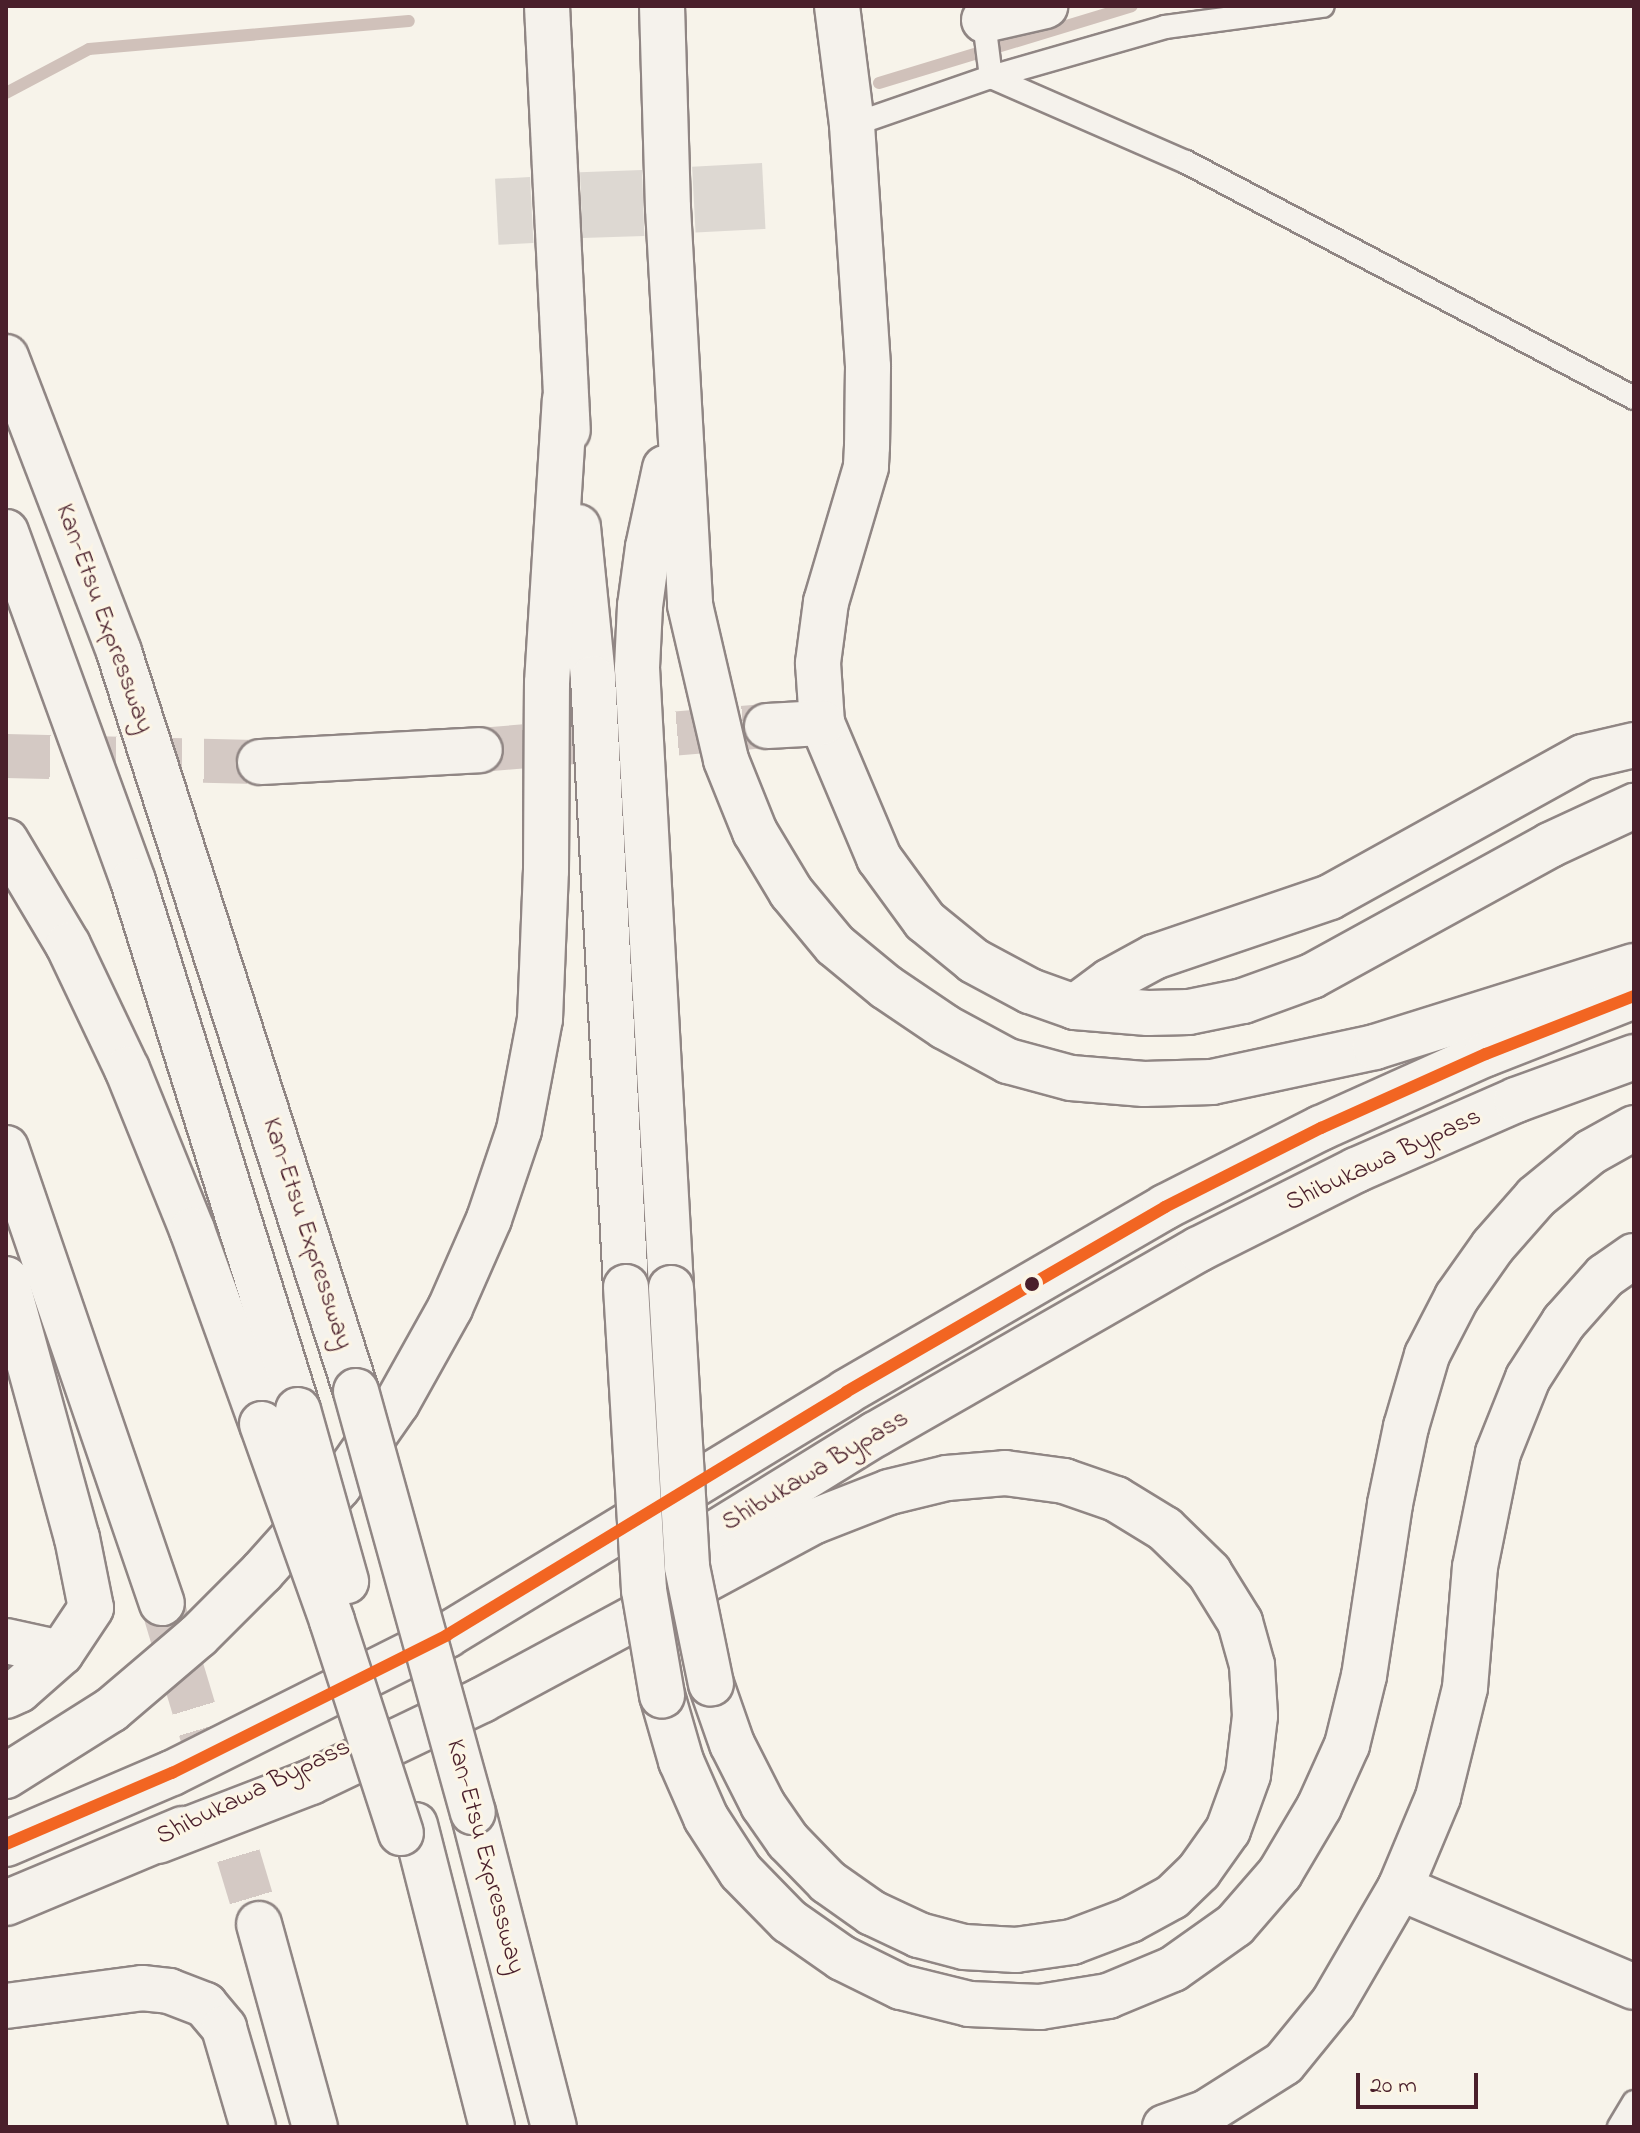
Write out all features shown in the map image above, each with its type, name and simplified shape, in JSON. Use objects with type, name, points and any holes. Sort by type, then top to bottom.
[{"type":"main road","points":[[837,6],[852,125],[868,367],[866,467],[826,602],[818,663],[822,723],[879,858],[925,921],[974,961],[1030,991],[1075,1007],[1148,1013],[1189,1012],[1243,1001],[1312,976],[1550,845],[1634,806]]},
{"type":"main road","points":[[983,17],[1045,6]]},
{"type":"main road","points":[[661,8],[678,411],[690,605],[726,760],[755,832],[791,892],[835,945],[886,987],[945,1027],[1008,1061],[1071,1078],[1144,1084],[1212,1082],[1375,1047],[1634,966]]},
{"type":"main road","points":[[546,10],[565,400],[593,678],[644,1590],[662,1695],[681,1761],[706,1818],[741,1872],[789,1921],[842,1958],[901,1987],[969,2004],[1040,2007],[1108,1996],[1173,1969],[1235,1925],[1280,1873],[1319,1807],[1347,1745],[1364,1676],[1390,1504],[1406,1427],[1427,1355],[1457,1297],[1493,1246],[1536,1197],[1591,1152],[1634,1128]]},
{"type":"main road","points":[[6,319],[62,470],[119,652]]},
{"type":"main road","name":"Kan-Etsu Expressway","points":[[6,357],[119,652],[356,1391],[473,1812],[554,2127]]},
{"type":"main road","points":[[6,1776],[111,1710],[198,1636],[262,1572],[339,1486],[397,1403],[450,1308],[489,1219],[519,1130],[540,1019],[546,871],[547,683],[565,400]]},
{"type":"main road","points":[[158,1841],[311,1782],[482,1700],[815,1521],[889,1492],[947,1478],[1005,1473],[1064,1481],[1116,1499],[1165,1529],[1209,1572],[1240,1622],[1252,1665],[1255,1716],[1243,1789],[1228,1830],[1199,1871],[1172,1897],[1130,1920],[1072,1942],[1016,1950],[964,1947],[919,1935],[872,1913],[828,1882],[788,1841],[763,1805],[732,1744],[711,1684],[687,1567],[637,668],[648,547],[678,411]]},
{"type":"main road","points":[[6,532],[133,881],[280,1417],[453,1975],[492,2127]]},
{"type":"main road","points":[[767,726],[822,723]]},
{"type":"main road","points":[[1075,1007],[1110,981],[1154,957],[1330,897],[1583,757],[1634,745]]},
{"type":"main road","points":[[260,762],[480,750]]},
{"type":"main road","points":[[6,841],[68,945],[127,1069],[192,1230],[280,1417]]},
{"type":"main road","name":"Shibukawa Bypass","points":[[6,1844],[172,1773],[447,1635],[846,1392],[1165,1207],[1321,1128],[1418,1084],[1634,996]]},
{"type":"main road","name":"Shibukawa Bypass","points":[[6,1903],[158,1841],[318,1764],[462,1685],[876,1434],[1199,1249],[1356,1170],[1516,1100],[1634,1057]]},
{"type":"main road","points":[[6,1148],[162,1603]]},
{"type":"main road","points":[[1165,2127],[1205,2113],[1284,2063],[1333,2003],[1400,1888],[1438,1797],[1465,1688],[1475,1567],[1498,1453],[1528,1378],[1564,1322],[1605,1276],[1634,1256]]},
{"type":"main road","points":[[6,1279],[77,1538],[91,1608],[61,1653],[19,1690],[6,1696]]},
{"type":"main road","points":[[6,1641],[61,1653]]},
{"type":"main road","points":[[1400,1888],[1634,1987]]},
{"type":"main road","points":[[259,1924],[315,2127]]},
{"type":"main road","points":[[6,2006],[142,1988],[169,1991],[205,2005],[224,2028],[253,2127]]},
{"type":"lane","points":[[852,125],[991,75],[1165,27],[1323,6]]},
{"type":"lane","points":[[983,17],[991,75]]},
{"type":"lane","points":[[991,75],[1186,162],[1634,398]]},
{"type":"lane","points":[[1619,2127],[1634,2102]]},
{"type":"building","points":[[762,163],[765,229],[696,233],[692,167]]},
{"type":"building","points":[[642,170],[644,236],[582,238],[580,172]]},
{"type":"building","points":[[530,177],[533,243],[499,245],[495,179]]},
{"type":"waterway","points":[[879,83],[1132,6]]},
{"type":"waterway","points":[[6,93],[89,49],[409,21]]},
{"type":"tunnel","points":[[480,750],[767,726]]},
{"type":"tunnel","points":[[6,756],[260,762]]},
{"type":"tunnel","points":[[162,1603],[259,1924]]},
{"type":"transit line","points":[[6,1844],[172,1773],[447,1635],[846,1392],[1165,1207],[1321,1128],[1486,1054],[1634,996]]}]
